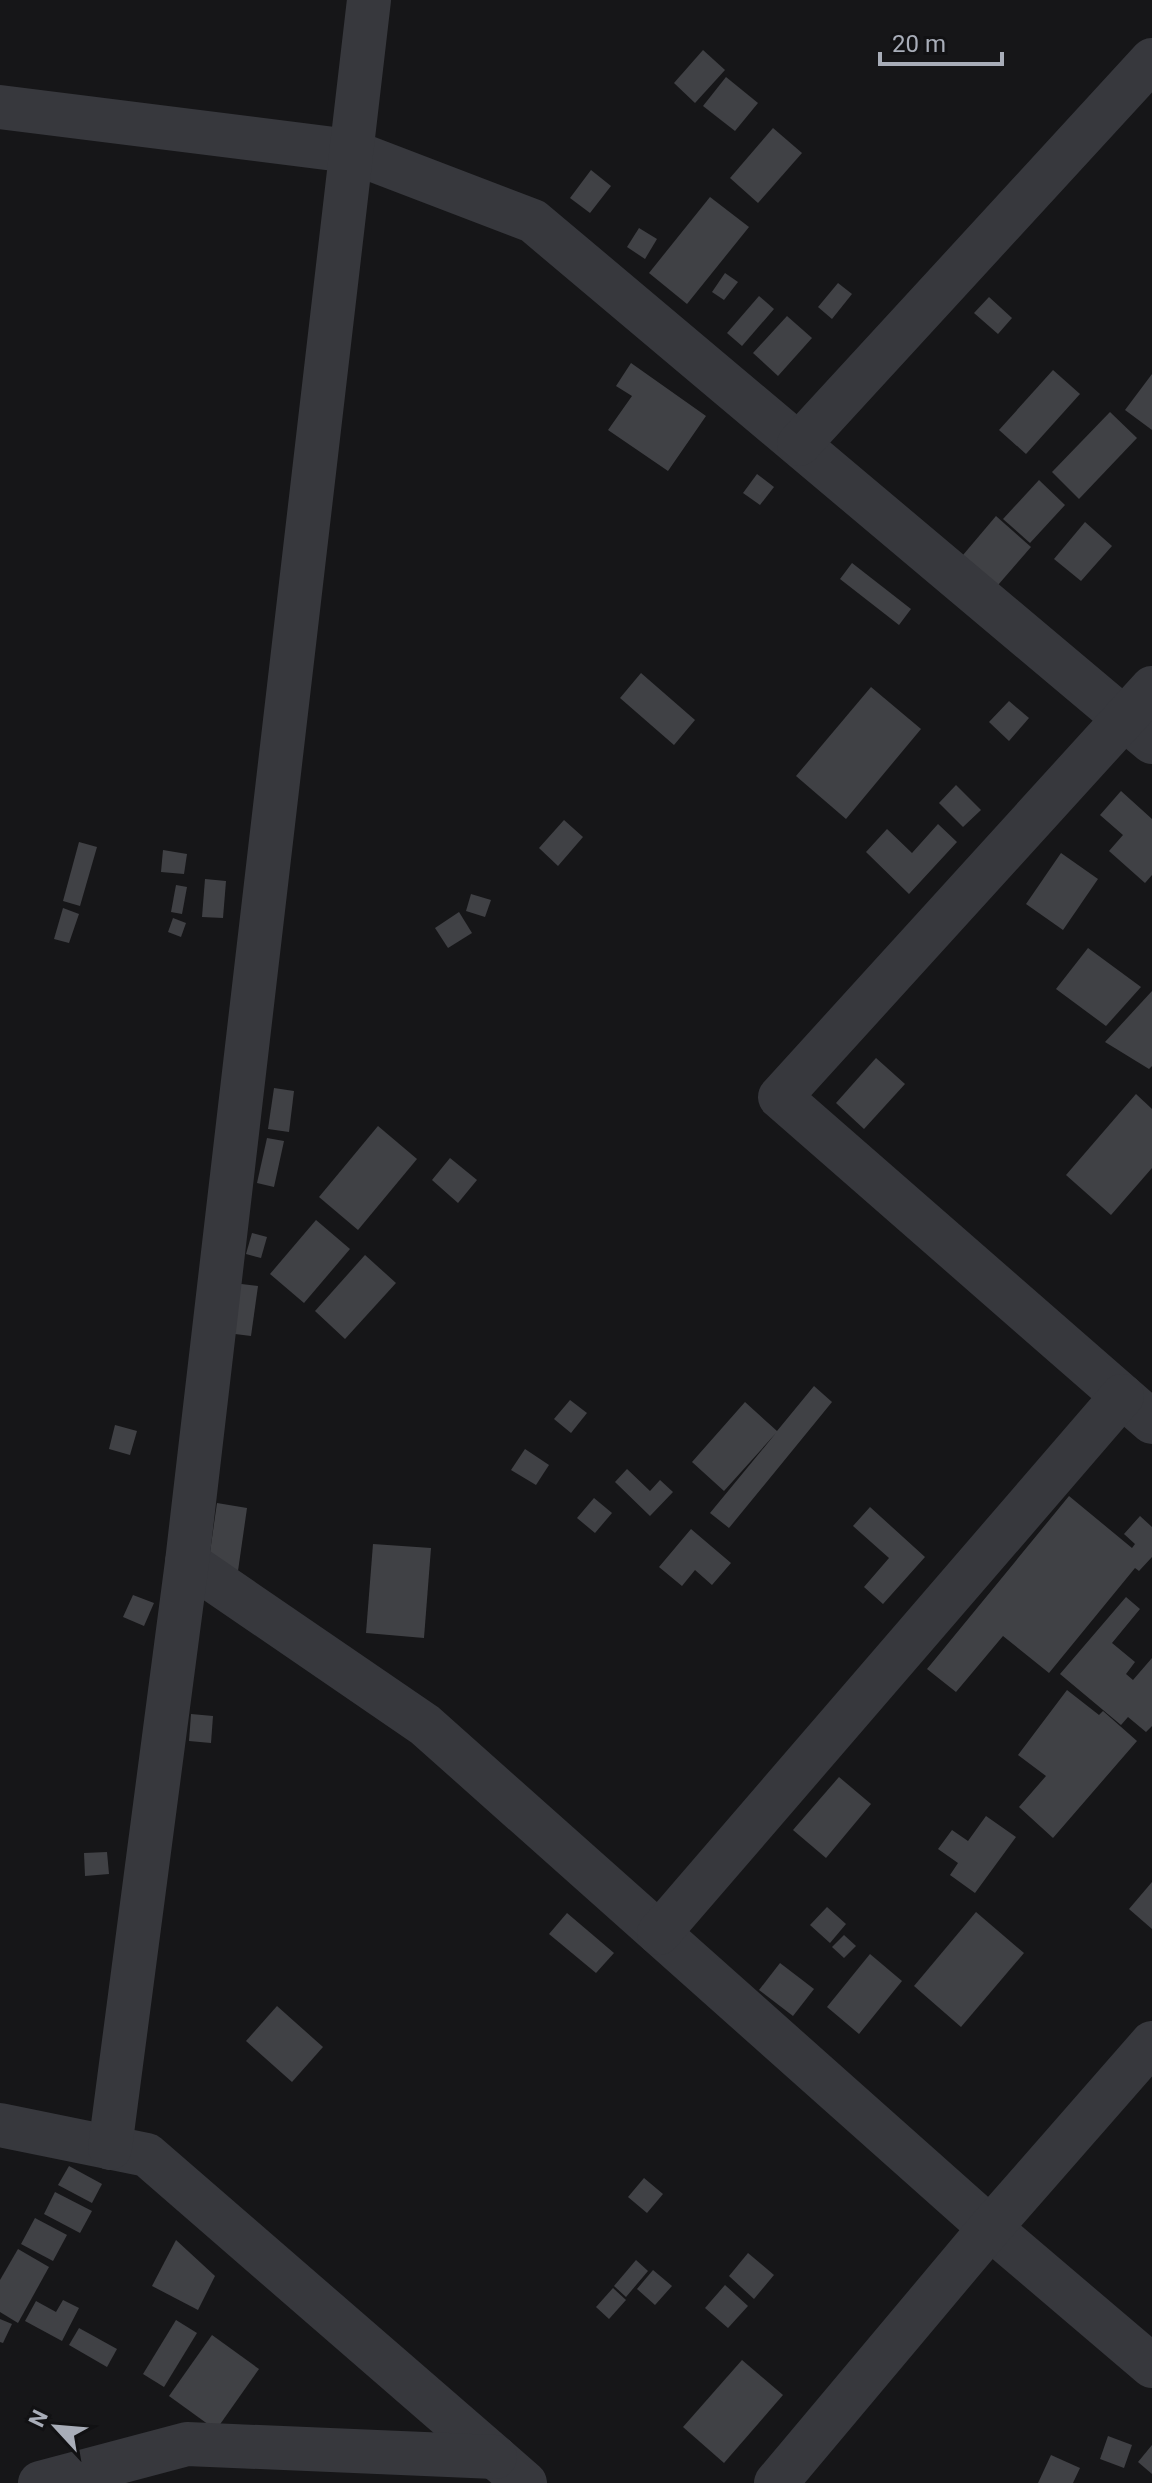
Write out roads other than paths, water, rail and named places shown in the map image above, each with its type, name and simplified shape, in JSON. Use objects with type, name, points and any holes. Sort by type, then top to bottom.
[{"type":"street","points":[[110,2148],[187,1562],[369,0]]},
{"type":"street","points":[[799,444],[1152,60]]},
{"type":"street","points":[[0,107],[350,151],[533,221],[799,444],[1143,716],[780,1097],[1137,1409],[659,1933]]},
{"type":"street","points":[[187,1562],[425,1725],[990,2228],[1152,2366]]},
{"type":"street","points":[[776,2483],[990,2228],[1152,2043]]},
{"type":"street","points":[[0,2125],[147,2155],[510,2470]]},
{"type":"street","points":[[40,2483],[187,2444],[510,2470]]}]
